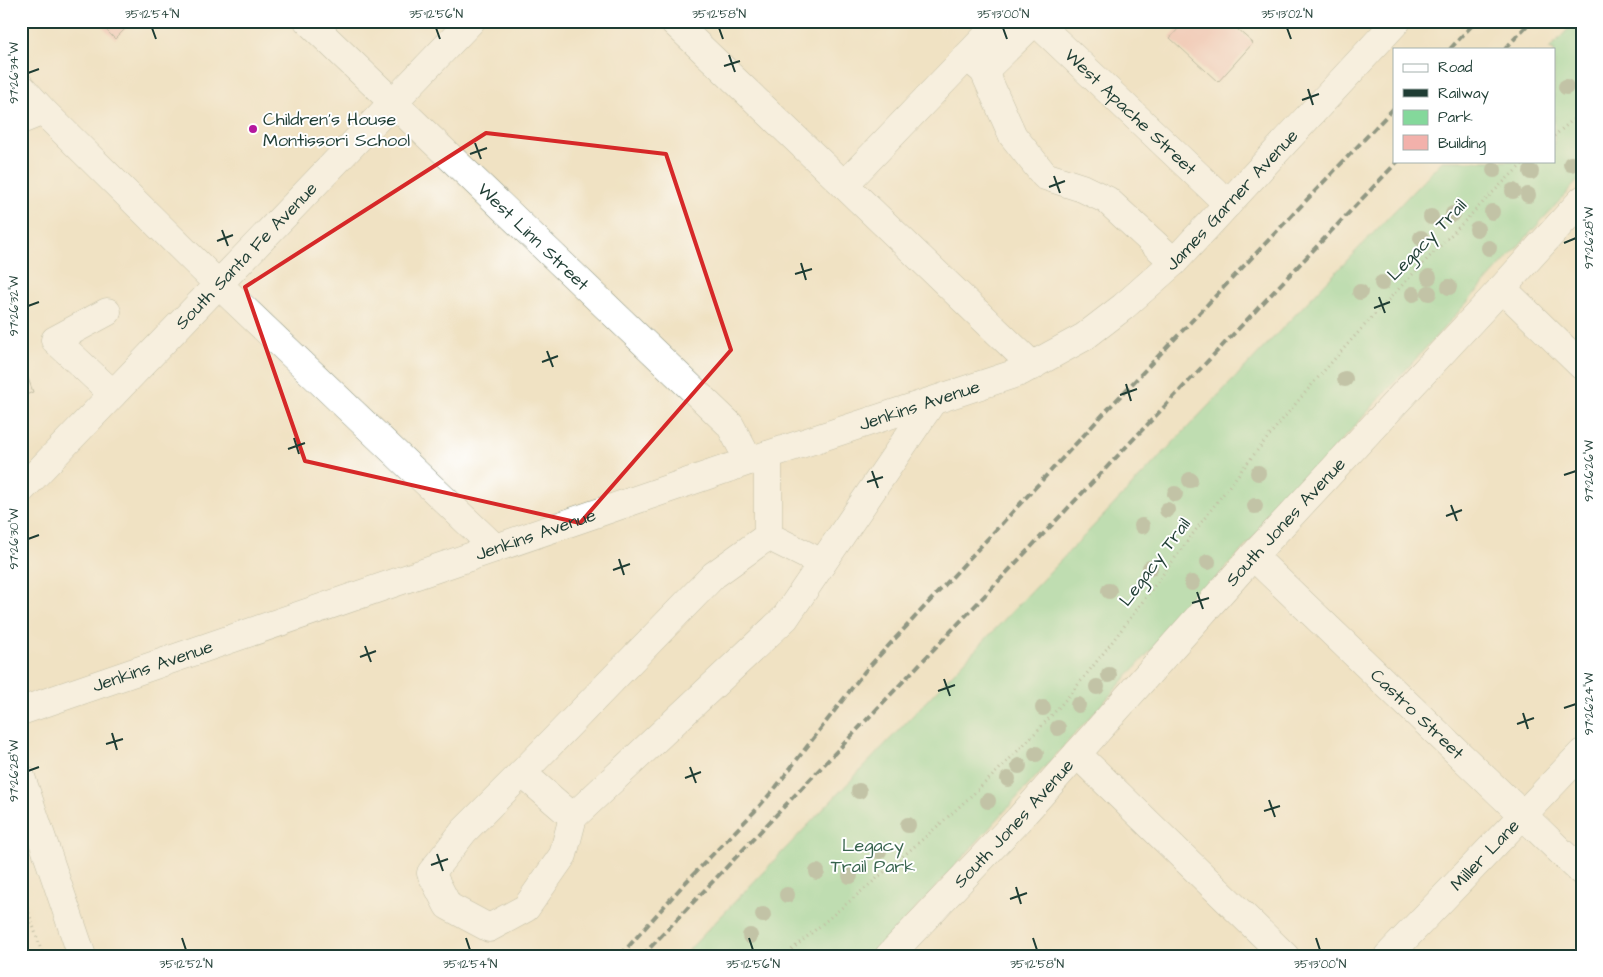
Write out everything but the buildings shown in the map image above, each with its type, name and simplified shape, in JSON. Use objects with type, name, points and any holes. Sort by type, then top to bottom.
[{"type":"street","name":"West Linn Street","points":[[308,21],[730,425],[758,458]]},
{"type":"street","name":"South Santa Fe Avenue","points":[[21,490],[471,21]]},
{"type":"street","points":[[673,21],[844,185],[1041,362]]},
{"type":"street","points":[[975,64],[1001,21]]},
{"type":"street","points":[[844,185],[975,64],[1035,21]]},
{"type":"street","name":"West Apache Street","points":[[1035,21],[1228,204]]},
{"type":"street","name":"James Garner Avenue","points":[[1041,362],[1084,337],[1116,313],[1174,262],[1397,21]]},
{"type":"street","points":[[975,64],[990,82],[1013,136],[1045,176],[1107,200],[1174,262]]},
{"type":"street","points":[[21,87],[32,116],[218,284],[495,548]]},
{"type":"street","name":"South Jones Avenue","points":[[889,956],[1019,819],[1253,556],[1582,200]]},
{"type":"street","points":[[1502,288],[1582,366]]},
{"type":"street","points":[[107,312],[55,340],[113,394]]},
{"type":"street","name":"Jenkins Avenue","points":[[21,711],[758,458],[1020,372],[1041,362]]},
{"type":"street","points":[[768,536],[714,575],[464,831],[431,873],[448,906],[489,928],[526,908],[563,855],[573,817],[785,618],[932,402]]},
{"type":"street","points":[[758,458],[768,536]]},
{"type":"street","points":[[768,536],[822,563]]},
{"type":"street","name":"Castro Street","points":[[1253,556],[1582,872]]},
{"type":"street","points":[[1077,754],[1285,956]]},
{"type":"street","name":"Miller Lane","points":[[1388,956],[1582,754]]},
{"type":"street","points":[[522,773],[573,817]]},
{"type":"street","points":[[21,777],[73,953]]},
{"type":"path","points":[[1556,134],[1582,112]]},
{"type":"path","name":"Legacy Trail","points":[[784,956],[924,839],[1023,746],[1096,662],[1234,480],[1323,370],[1400,286],[1525,162]]},
{"type":"path","points":[[21,889],[43,956]]},
{"type":"highlighted area","points":[[486,133],[666,154],[731,350],[580,523],[305,461],[245,287]]},
{"type":"green space","name":"Legacy Trail Park","points":[[1576,21],[1582,21],[1582,176],[871,956],[683,956],[1441,162],[1556,162],[1556,48],[1550,48]]},
{"type":"railway","points":[[1451,48],[1476,21]]},
{"type":"railway","points":[[1506,48],[1531,21]]},
{"type":"railway","points":[[620,956],[684,884],[776,787],[865,671],[1109,408],[1393,109]]},
{"type":"railway","points":[[642,956],[1397,162]]},
{"type":"place","name":"Children's House Montissori School","points":[[253,129]]}]
